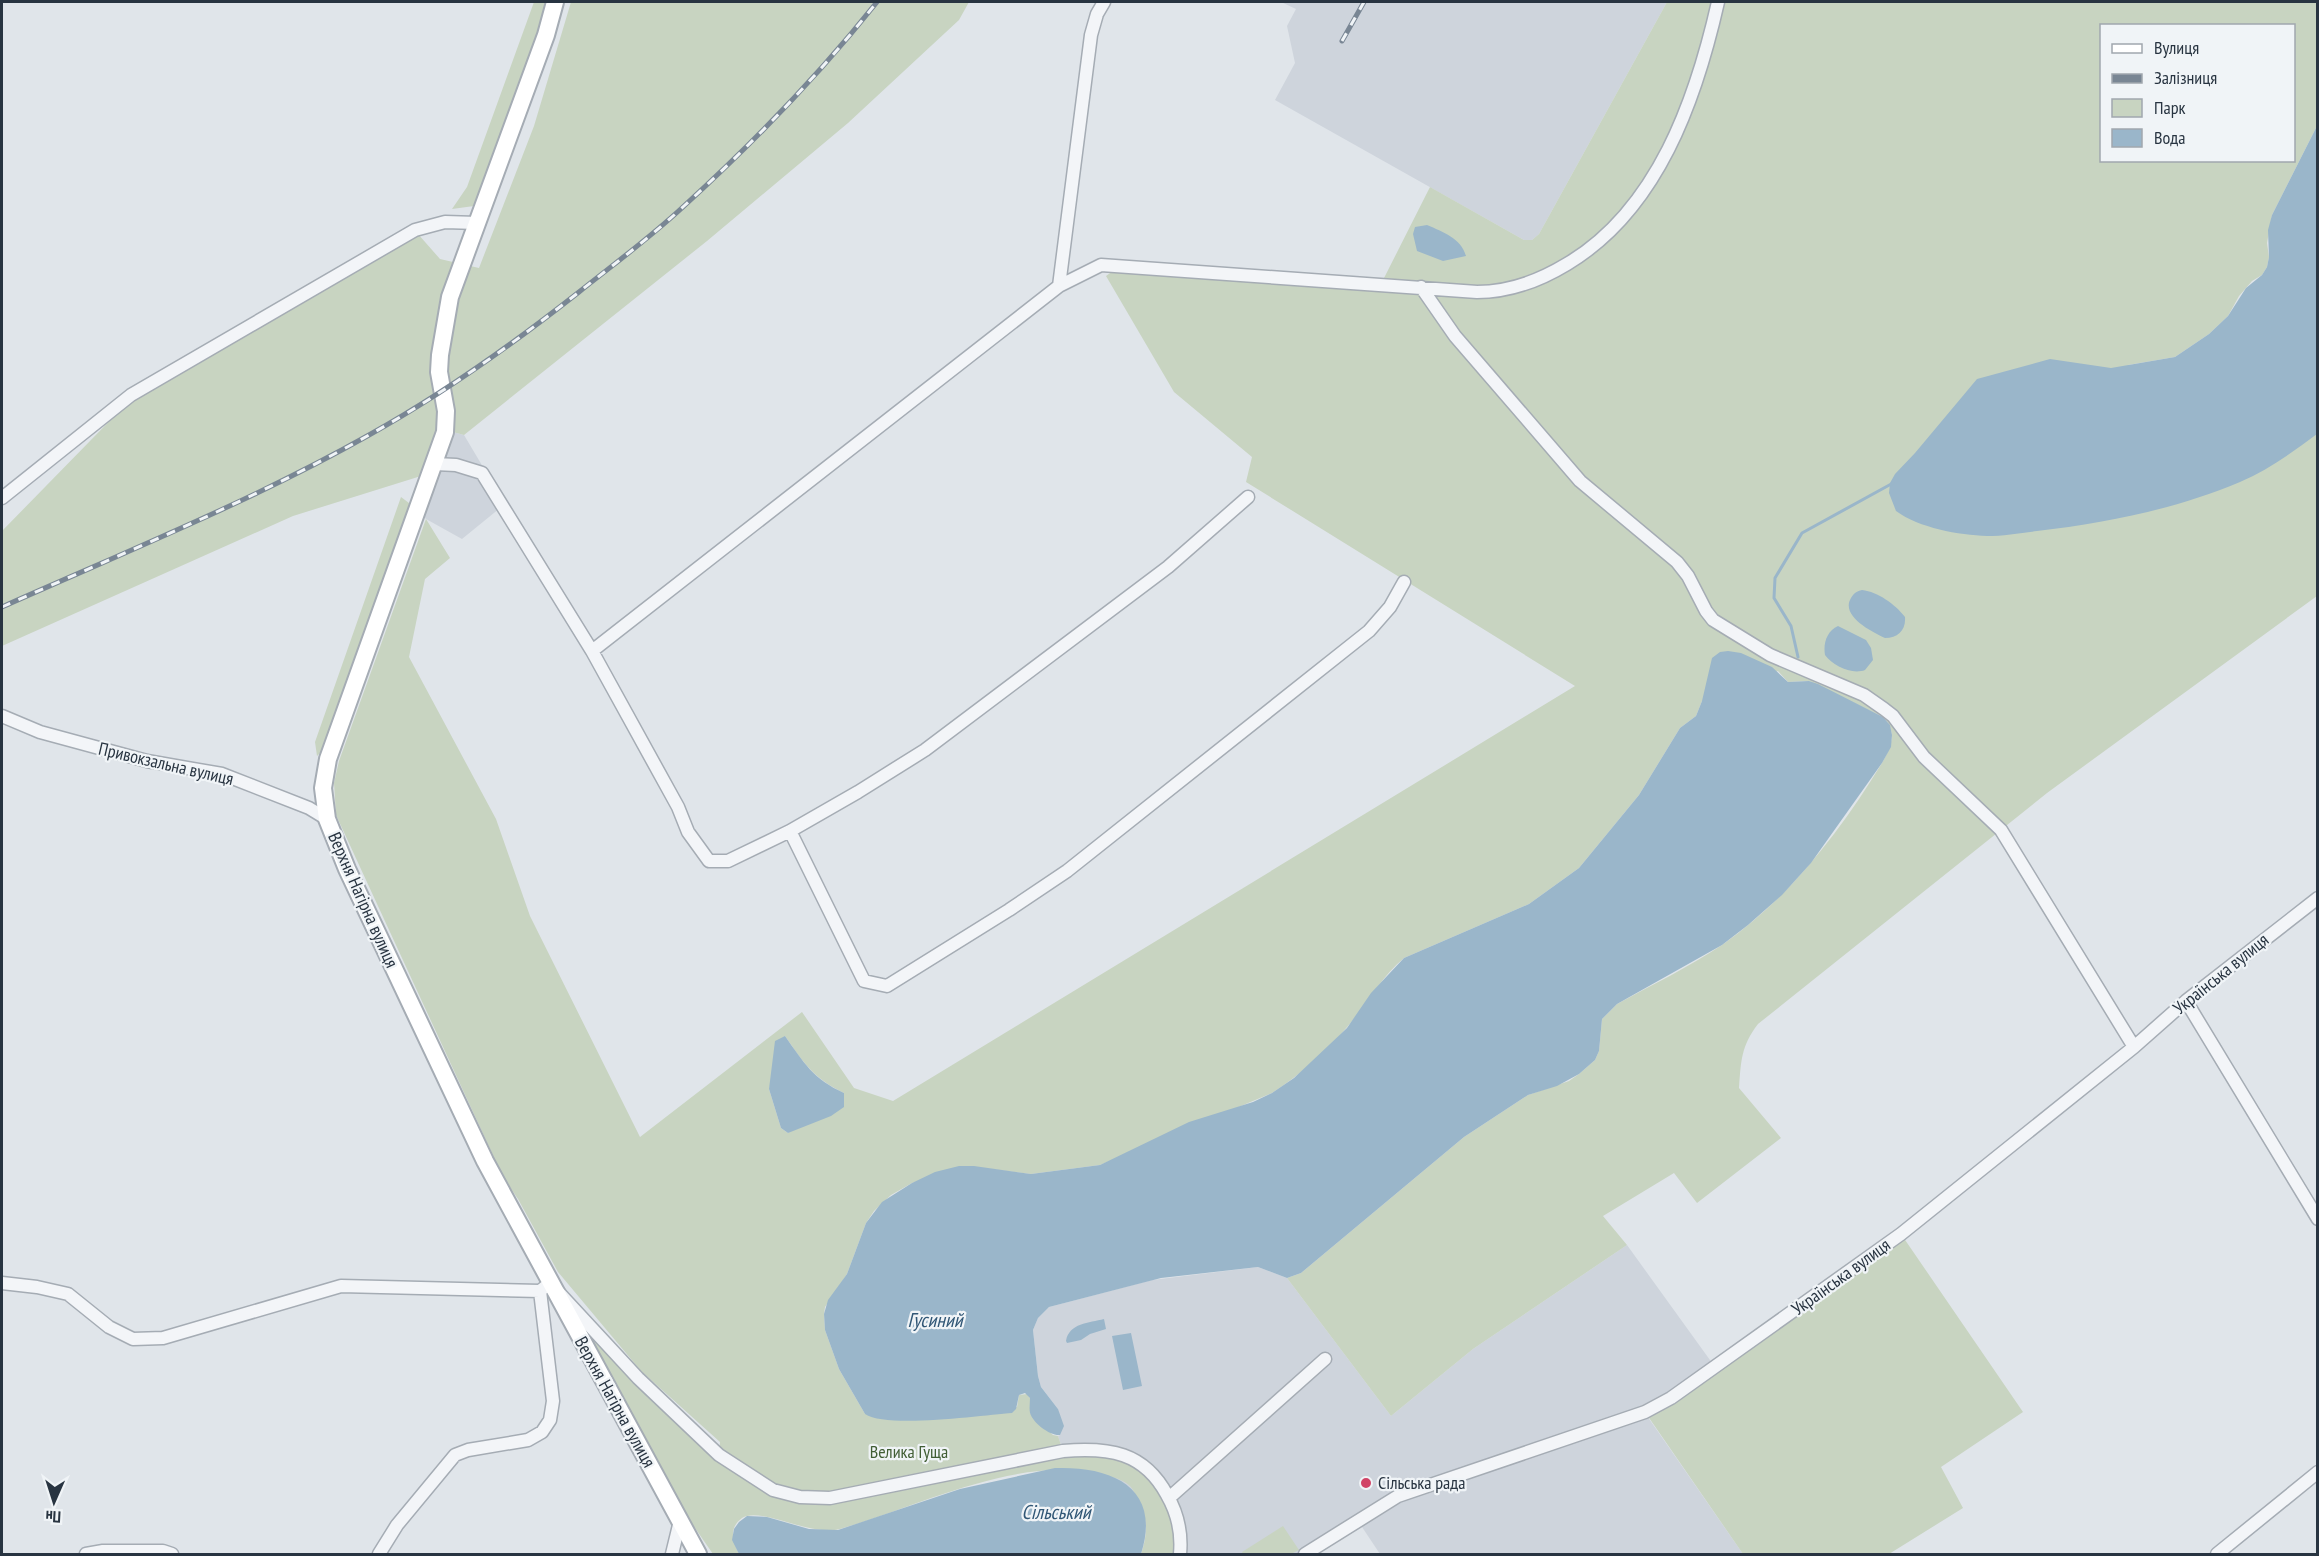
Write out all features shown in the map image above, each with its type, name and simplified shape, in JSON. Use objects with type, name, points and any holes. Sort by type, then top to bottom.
[{"type":"main road","name":"Верхня Нагірна вулиця","points":[[555,2],[546,35],[450,297],[439,372],[446,420],[445,432],[328,759],[324,788],[327,819],[347,869],[545,1287],[698,1554]]},
{"type":"street","points":[[1059,286],[1091,35],[1097,14],[1104,2]]},
{"type":"street","points":[[592,651],[1059,286],[1101,265],[1477,292],[1513,288],[1559,269],[1602,240],[1632,206],[1660,163],[1675,134],[1700,70],[1718,2]]},
{"type":"street","points":[[2,498],[131,395],[414,230],[445,222],[477,223]]},
{"type":"street","points":[[1421,287],[1462,344],[1580,481],[1677,562],[1688,576],[1713,620],[1770,655],[1858,692],[1884,709],[1924,757],[2001,830],[2134,1047]]},
{"type":"street","points":[[435,464],[456,465],[482,473],[592,651],[678,807],[688,832],[709,861],[728,861],[790,831],[925,750],[1168,567],[1248,497]]},
{"type":"street","points":[[790,831],[864,981],[887,986],[1009,910],[1091,852],[1369,631],[1390,607],[1404,582]]},
{"type":"street","name":"Привокзальна вулиця","points":[[2,716],[40,732],[136,758],[222,774],[309,808],[327,819]]},
{"type":"street","name":"Українська вулиця","points":[[1305,1554],[1398,1496],[1645,1412],[1671,1398],[1901,1234],[2134,1047],[2186,1001],[2318,898]]},
{"type":"street","points":[[2186,1001],[2318,1219]]},
{"type":"street","points":[[2,1283],[37,1287],[68,1294],[109,1327],[133,1339],[163,1338],[341,1286],[545,1287],[719,1455],[757,1480],[787,1494],[830,1498],[970,1468],[1082,1449],[1114,1452],[1138,1461],[1156,1476],[1169,1498],[1179,1527],[1180,1554]]},
{"type":"street","points":[[379,1554],[397,1526],[455,1455],[501,1443],[528,1440],[542,1432],[550,1420],[553,1401],[545,1287]]},
{"type":"street","points":[[1169,1498],[1325,1359]]},
{"type":"street","points":[[2217,1554],[2318,1472]]},
{"type":"street","points":[[672,1554],[680,1521]]},
{"type":"street","points":[[86,1554],[103,1551],[163,1551],[172,1554]]},
{"type":"shaded area","points":[[1281,2],[1667,2],[1539,234],[1532,240],[1524,240],[1275,100],[1295,63],[1287,26],[1296,9]]},
{"type":"shaded area","points":[[438,428],[464,435],[505,504],[462,539],[426,519],[417,509],[421,476]]},
{"type":"shaded area","points":[[1627,1245],[1715,1367],[1645,1413],[1743,1554],[1380,1554],[1358,1521],[1305,1554],[1180,1554],[1063,1451],[1058,1436],[1060,1435],[1058,1409],[1041,1387],[1038,1376],[1033,1330],[1038,1318],[1049,1307],[1152,1280],[1258,1267],[1287,1278],[1391,1416],[1473,1349]]},
{"type":"green space","points":[[534,2],[546,2],[537,33],[474,206],[452,209],[467,187]]},
{"type":"green space","points":[[571,2],[969,2],[959,20],[848,123],[707,241],[464,435],[438,428],[421,476],[293,516],[2,646],[2,531],[133,397],[418,234],[440,259],[479,268],[534,126]]},
{"type":"green space","name":"Велика Гуща","points":[[1667,2],[2317,2],[2317,126],[2272,215],[2267,243],[2269,257],[2267,267],[2262,275],[2252,281],[2239,296],[2228,316],[2209,334],[2175,357],[2128,365],[2317,409],[2317,596],[2047,793],[1758,1024],[1745,1047],[1739,1088],[1781,1138],[1697,1203],[1674,1173],[1603,1216],[1627,1245],[1473,1349],[1391,1416],[1287,1278],[1301,1273],[1464,1137],[1528,1095],[1569,1081],[1579,1074],[1595,1060],[1599,1051],[1602,1019],[1617,1004],[1722,945],[1769,906],[1791,885],[1831,839],[1882,763],[1892,740],[1890,728],[1883,717],[1809,681],[1788,682],[1778,671],[1702,701],[1696,716],[1680,728],[1639,795],[1579,868],[1529,904],[1404,958],[1388,974],[1355,1018],[1331,1044],[1313,1062],[1272,1093],[1100,1165],[1031,1174],[967,1166],[912,1183],[891,1195],[874,1211],[866,1223],[847,1274],[825,1307],[824,1314],[825,1330],[839,1369],[865,1414],[1017,1407],[1019,1395],[1027,1394],[1030,1398],[1030,1413],[1053,1435],[1058,1436],[1063,1451],[1138,1461],[1173,1505],[1180,1554],[1141,1554],[1146,1532],[1145,1518],[1131,1487],[1125,1482],[1105,1475],[1073,1470],[1039,1471],[1005,1476],[971,1485],[840,1529],[815,1529],[773,1518],[750,1515],[742,1518],[733,1531],[739,1554],[713,1554],[686,1515],[588,1335],[591,1331],[719,1454],[720,1442],[641,1371],[558,1272],[518,1199],[503,1177],[336,815],[334,783],[339,761],[426,519],[450,558],[425,579],[409,657],[496,819],[530,916],[640,1137],[802,1012],[854,1088],[893,1101],[1575,686],[1246,482],[1252,457],[1174,392],[1106,276],[1120,266],[1381,284],[1430,187],[1524,240],[1532,240],[1539,234]],"holes":[[[785,1036],[817,1076],[844,1093],[788,1133],[781,1128],[769,1089]]]},
{"type":"green space","points":[[401,497],[417,509],[335,739],[317,756],[315,742]]},
{"type":"green space","points":[[1901,1234],[2023,1412],[1941,1467],[1963,1508],[1889,1554],[1743,1554],[1645,1412]]},
{"type":"green space","points":[[1283,1526],[1299,1550],[1291,1554],[1243,1554],[1242,1552]]},
{"type":"water","points":[[2317,126],[2317,434],[2270,466],[2240,482],[2191,500],[2115,519],[2063,528],[1987,536],[1964,534],[1928,526],[1896,511],[1889,493],[1890,483],[1895,474],[1977,379],[2050,359],[2111,368],[2175,357],[2209,334],[2228,316],[2246,288],[2262,275],[2267,267],[2268,230],[2272,215]]},
{"type":"water","points":[[1427,225],[1456,240],[1466,256],[1443,261],[1417,251],[1413,234],[1415,227]]},
{"type":"water","points":[[1862,590],[1880,596],[1905,617],[1904,626],[1894,637],[1885,638],[1853,617],[1849,605],[1851,598]]},
{"type":"water","points":[[1838,626],[1866,640],[1871,648],[1873,660],[1865,670],[1854,671],[1843,668],[1833,663],[1825,655],[1827,638]]},
{"type":"water","name":"Гусиний","points":[[1720,652],[1741,653],[1772,667],[1788,682],[1809,681],[1818,684],[1883,717],[1890,725],[1891,747],[1882,763],[1811,863],[1782,895],[1722,945],[1617,1004],[1602,1019],[1599,1051],[1595,1060],[1579,1074],[1557,1086],[1528,1095],[1464,1137],[1301,1273],[1287,1278],[1258,1267],[1161,1278],[1049,1307],[1038,1318],[1033,1330],[1038,1376],[1041,1387],[1058,1409],[1064,1426],[1060,1435],[1038,1425],[1030,1413],[1030,1398],[1025,1393],[1019,1395],[1016,1409],[1012,1413],[914,1421],[876,1418],[865,1414],[839,1369],[825,1330],[824,1314],[828,1300],[847,1274],[866,1223],[882,1202],[935,1172],[959,1166],[1031,1174],[1100,1165],[1189,1122],[1253,1102],[1272,1093],[1294,1078],[1347,1028],[1371,993],[1404,958],[1529,904],[1579,868],[1639,795],[1680,728],[1696,716],[1712,658]]},
{"type":"water","points":[[785,1036],[817,1076],[844,1093],[844,1107],[831,1116],[788,1133],[781,1128],[769,1089],[775,1041]]},
{"type":"water","points":[[1104,1319],[1106,1329],[1090,1334],[1081,1340],[1067,1343],[1068,1335],[1075,1327]]},
{"type":"water","points":[[1131,1333],[1142,1386],[1123,1390],[1112,1336]]},
{"type":"water","name":"Сільський","points":[[1055,1468],[1096,1471],[1128,1486],[1138,1497],[1145,1512],[1146,1531],[1141,1554],[739,1554],[732,1540],[734,1529],[747,1516],[767,1517],[809,1529],[838,1530],[960,1489]]},
{"type":"waterway","points":[[1798,657],[1791,626],[1774,598],[1775,578],[1802,533],[1893,483]]},
{"type":"railway","points":[[2,607],[280,482],[397,419],[477,368],[579,292],[684,206],[785,108],[877,2]]},
{"type":"railway","points":[[1342,41],[1364,2]]},
{"type":"place","name":"Сільська рада","points":[[1366,1483]]}]
